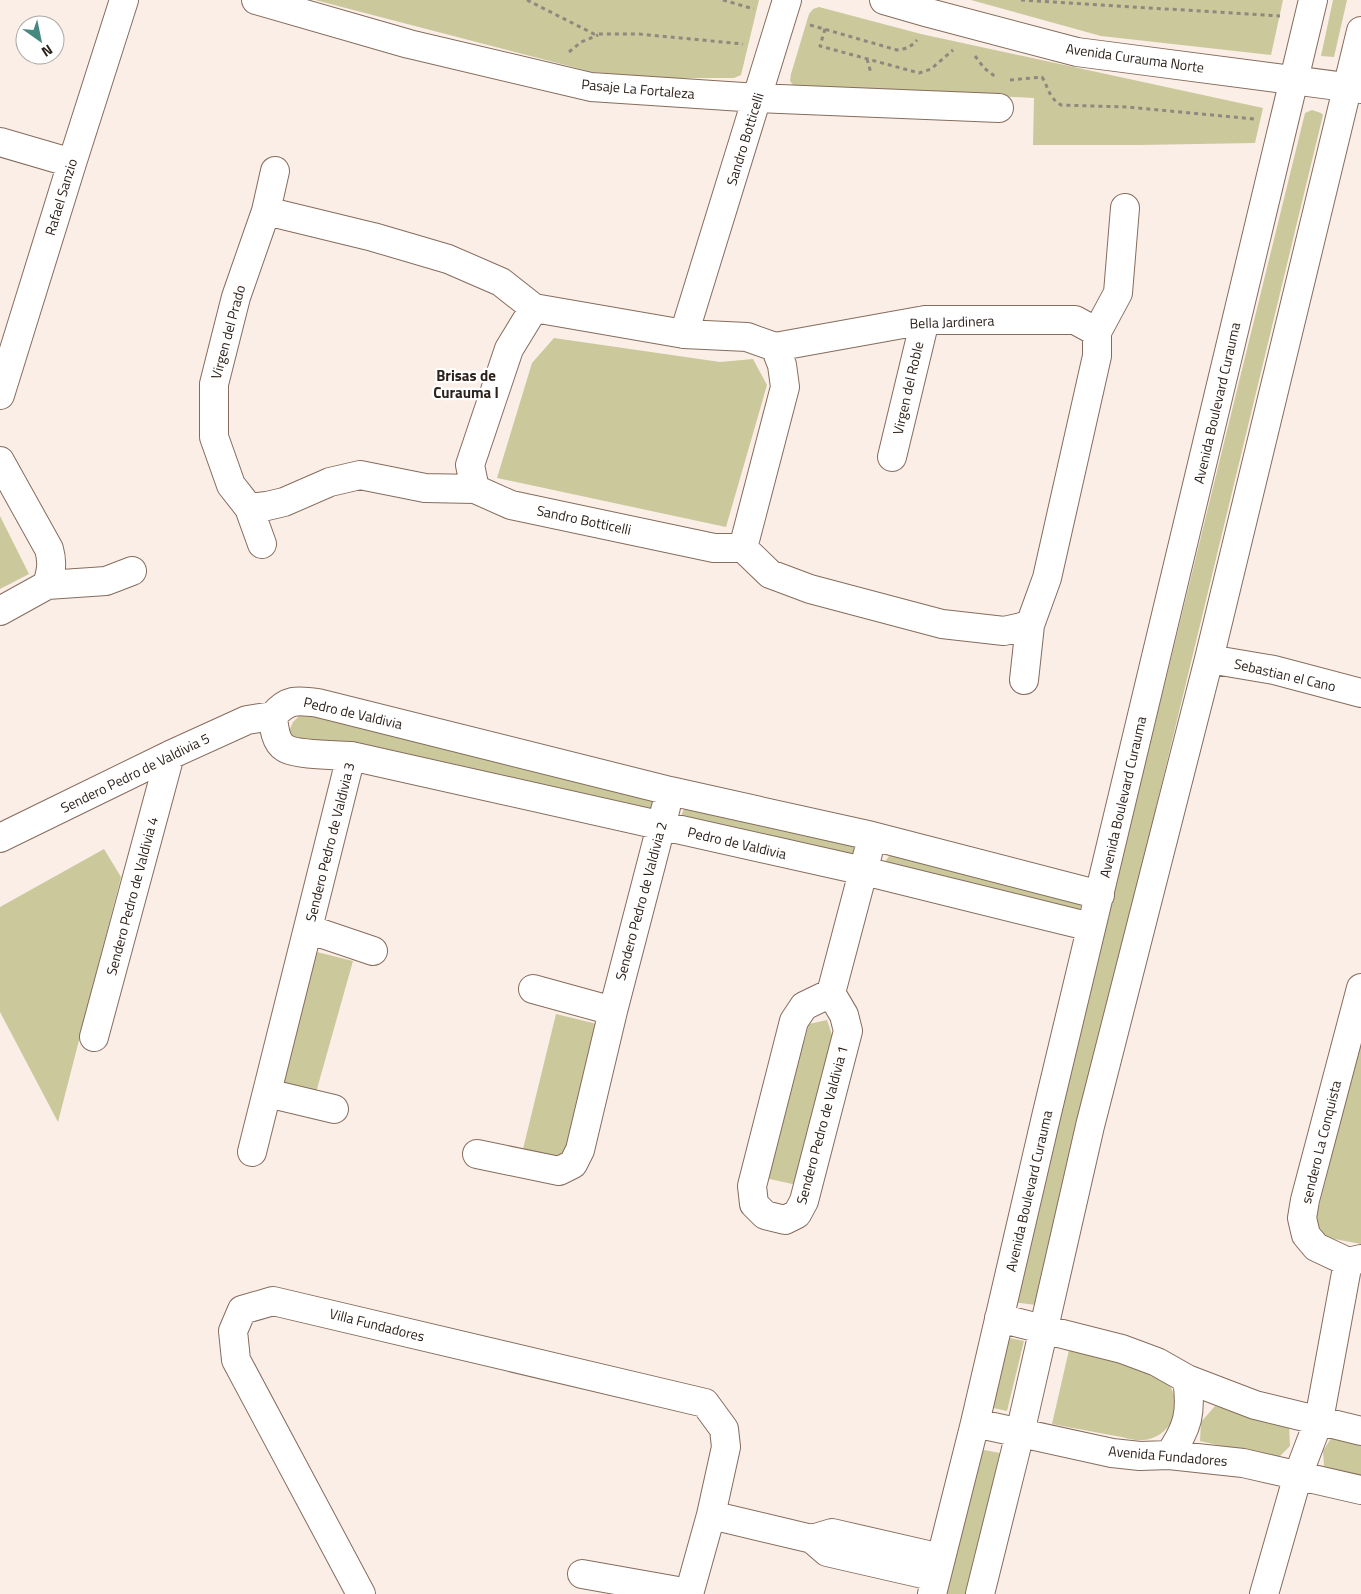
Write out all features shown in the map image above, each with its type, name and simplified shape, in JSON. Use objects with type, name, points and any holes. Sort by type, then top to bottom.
[{"type":"street","name":"Rafael Sanzio","points":[[0,395],[124,0]]},
{"type":"street","name":"Pasaje La Fortaleza","points":[[256,0],[409,44],[591,87],[758,98],[999,108]]},
{"type":"street","name":"Avenida Curauma Norte","points":[[884,0],[1077,52],[1354,88]]},
{"type":"street","name":"Avenida Boulevard Curauma","points":[[936,1577],[975,1423],[1091,927],[1313,0]]},
{"type":"street","name":"Sandro Botticelli","points":[[684,334],[784,9]]},
{"type":"street","points":[[980,1594],[1020,1433],[1090,1126],[1354,88],[1361,31]]},
{"type":"street","points":[[0,142],[72,163]]},
{"type":"street","name":"Virgen del Prado","points":[[262,544],[249,508],[231,485],[214,437],[214,384],[236,297],[266,211],[275,170]]},
{"type":"street","points":[[1024,680],[1030,625],[1049,569],[1097,356],[1097,332],[1118,293],[1125,208]]},
{"type":"street","points":[[266,211],[448,259],[501,282],[534,308],[684,334],[747,337],[775,347],[782,365],[785,388],[743,548],[770,574],[810,589],[942,624],[1004,631],[1030,625]]},
{"type":"street","points":[[249,508],[284,502],[330,482],[360,475],[425,488],[475,489],[470,465],[509,348],[534,308]]},
{"type":"street","name":"Bella Jardinera","points":[[775,347],[924,320],[1075,320],[1097,332]]},
{"type":"street","name":"Virgen del Roble","points":[[892,457],[924,320]]},
{"type":"street","points":[[0,461],[49,549],[52,558],[52,569],[47,585]]},
{"type":"street","name":"Sandro Botticelli","points":[[475,489],[511,505],[714,548],[743,548]]},
{"type":"street","points":[[0,611],[47,585],[106,581],[132,571]]},
{"type":"street","name":"Sebastian el Cano","points":[[1209,658],[1274,670],[1361,693]]},
{"type":"street","name":"Pedro de Valdivia","points":[[1091,927],[864,871],[351,756],[296,752],[285,748],[278,740],[273,716],[286,704],[295,700],[318,703],[670,792],[872,836],[1100,895]]},
{"type":"street","name":"Sendero Pedro de Valdivia 5","points":[[0,838],[170,755],[247,720],[273,716]]},
{"type":"street","name":"Sendero Pedro de Valdivia 4","points":[[94,1037],[170,755]]},
{"type":"street","name":"Sendero Pedro de Valdivia 3","points":[[252,1152],[351,756]]},
{"type":"street","name":"Sendero Pedro de Valdivia 2","points":[[477,1154],[559,1171],[574,1164],[580,1150],[613,1011],[670,792]]},
{"type":"street","points":[[831,993],[872,836]]},
{"type":"street","name":"Sendero Pedro de Valdivia 3","points":[[308,929],[373,951]]},
{"type":"street","name":"sendero La Conquista","points":[[1355,1260],[1316,1247],[1306,1235],[1302,1218],[1305,1200],[1361,988]]},
{"type":"street","points":[[533,989],[613,1011]]},
{"type":"street","name":"Sendero Pedro de Valdivia 1","points":[[831,993],[844,1015],[848,1031],[804,1201],[797,1214],[785,1220],[765,1215],[754,1204],[752,1186],[794,1020],[804,1006],[831,993]]},
{"type":"street","points":[[267,1093],[334,1109]]},
{"type":"street","points":[[1264,1594],[1298,1476],[1319,1420],[1355,1260]]},
{"type":"street","name":"Villa Fundadores","points":[[361,1594],[236,1360],[233,1332],[242,1310],[273,1301],[705,1403],[724,1429],[726,1447],[711,1515],[689,1594],[582,1574]]},
{"type":"street","points":[[999,1318],[1122,1349],[1156,1362],[1187,1379],[1255,1405],[1361,1431]]},
{"type":"street","points":[[1169,1455],[1186,1425],[1189,1396],[1187,1379]]},
{"type":"street","name":"Avenida Fundadores","points":[[975,1423],[1112,1453],[1140,1456],[1169,1455],[1243,1463],[1361,1490]]},
{"type":"street","points":[[711,1515],[812,1539],[827,1552],[936,1577]]},
{"type":"path","points":[[527,0],[594,34],[639,34],[752,44]]},
{"type":"path","points":[[723,0],[784,9],[825,29],[896,50],[906,49],[914,44],[921,34],[929,13]]},
{"type":"path","points":[[1020,0],[1280,16]]},
{"type":"path","points":[[825,29],[820,46],[919,73],[931,69],[956,47]]},
{"type":"path","points":[[973,52],[976,60],[984,68],[996,78],[1002,79]]},
{"type":"path","points":[[1008,80],[1042,77],[1048,92],[1061,105],[1126,108],[1263,120]]},
{"type":"shaded area","points":[[315,0],[759,0],[741,75],[734,78],[667,78],[592,72]]},
{"type":"shaded area","points":[[971,0],[1283,0],[1271,55],[1101,36]]},
{"type":"shaded area","points":[[1333,0],[1347,0],[1334,57],[1321,56]]},
{"type":"shaded area","points":[[819,7],[921,34],[1263,108],[1255,143],[1033,145],[1034,98],[793,85],[790,81],[791,74],[809,14],[813,9]]},
{"type":"shaded area","points":[[1312,110],[1323,115],[1036,1305],[1013,1302],[1305,113]]},
{"type":"shaded area","points":[[554,338],[720,362],[753,359],[767,385],[726,527],[497,478],[532,363]]},
{"type":"shaded area","points":[[0,516],[29,574],[0,589]]},
{"type":"shaded area","points":[[302,713],[312,713],[658,799],[651,812],[382,748],[329,743],[317,746],[291,736],[289,731],[293,722]]},
{"type":"shaded area","points":[[687,806],[858,845],[860,858],[681,816]]},
{"type":"shaded area","points":[[104,849],[121,877],[58,1122],[0,1012],[0,907]]},
{"type":"shaded area","points":[[890,855],[1082,900],[1079,915],[886,863]]},
{"type":"shaded area","points":[[313,951],[353,961],[315,1096],[279,1083]]},
{"type":"shaded area","points":[[556,1014],[597,1024],[564,1159],[523,1149]]},
{"type":"shaded area","points":[[827,1020],[834,1041],[797,1185],[765,1178],[809,1024]]},
{"type":"shaded area","points":[[1361,1039],[1361,1244],[1324,1237],[1314,1226]]},
{"type":"shaded area","points":[[1005,1337],[1024,1341],[1007,1411],[989,1407]]},
{"type":"shaded area","points":[[1069,1350],[1147,1370],[1163,1379],[1168,1383],[1175,1401],[1174,1414],[1167,1428],[1155,1437],[1139,1440],[1052,1424]]},
{"type":"shaded area","points":[[1215,1406],[1289,1425],[1290,1446],[1277,1459],[1200,1441],[1201,1422]]},
{"type":"shaded area","points":[[1333,1435],[1361,1442],[1361,1475],[1324,1466],[1323,1451]]},
{"type":"shaded area","points":[[979,1449],[1000,1453],[967,1594],[945,1594]]},
{"type":"district","name":"Brisas de Curauma I","points":[[466,384]]}]
